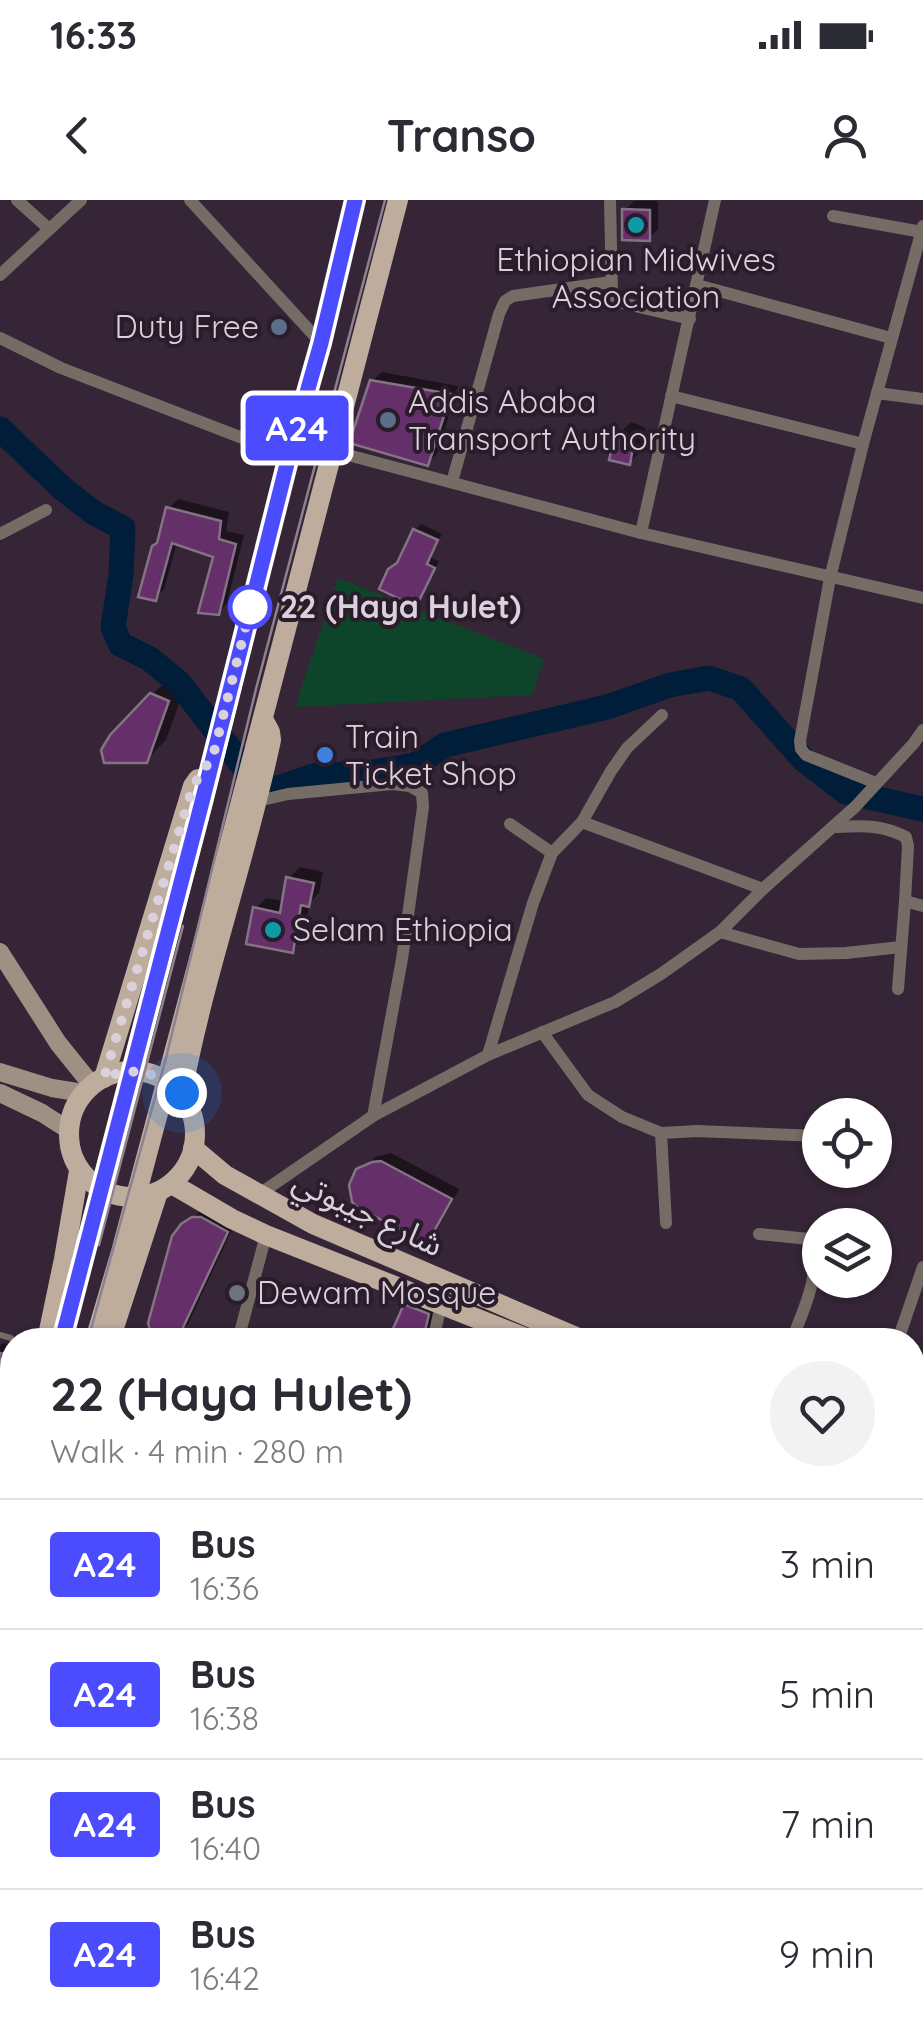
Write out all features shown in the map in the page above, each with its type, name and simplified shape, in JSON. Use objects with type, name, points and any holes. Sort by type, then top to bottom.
[{"type":"main road","points":[[66,1328],[355,200]]},
{"type":"main road","points":[[176,1089],[254,795],[264,742],[263,718],[398,200]]},
{"type":"main road","points":[[213,756],[193,786],[99,1082],[72,1117],[71,1146],[86,1178],[116,1195],[158,1191],[500,1328]]},
{"type":"main road","points":[[99,1328],[188,996],[254,795]]},
{"type":"main road","points":[[99,1082],[146,1072],[176,1089],[192,1116],[192,1148],[184,1168],[158,1191],[114,1328]]},
{"type":"main road","name":"شارع جيبوتي","points":[[192,1148],[225,1175],[313,1224],[555,1328]]},
{"type":"main road","points":[[50,1328],[86,1178]]},
{"type":"street","points":[[17,200],[48,228]]},
{"type":"street","points":[[0,275],[81,200]]},
{"type":"street","points":[[190,200],[321,343]]},
{"type":"street","points":[[610,200],[612,294],[622,303],[690,319]]},
{"type":"street","points":[[641,533],[716,200]]},
{"type":"street","points":[[833,216],[922,229],[830,578],[800,741],[806,755],[872,788]]},
{"type":"street","points":[[452,482],[504,301],[513,296],[612,282]]},
{"type":"street","points":[[906,288],[923,283]]},
{"type":"street","points":[[697,285],[892,338]]},
{"type":"street","points":[[0,338],[61,368],[289,456]]},
{"type":"street","points":[[877,393],[923,399]]},
{"type":"street","points":[[671,396],[863,444]]},
{"type":"street","points":[[333,451],[641,533],[923,598]]},
{"type":"street","points":[[0,534],[46,510]]},
{"type":"street","points":[[488,1055],[533,903],[552,853],[582,822],[627,748],[662,714]]},
{"type":"street","points":[[258,1194],[374,1116],[488,1055],[614,1002],[662,974],[720,932],[834,827],[923,730]]},
{"type":"street","points":[[254,795],[392,784],[410,786],[422,793],[402,959],[374,1116]]},
{"type":"street","points":[[582,822],[763,890]]},
{"type":"street","points":[[510,824],[552,853]]},
{"type":"street","points":[[834,827],[879,826],[906,836],[898,989]]},
{"type":"street","points":[[905,900],[923,906]]},
{"type":"street","points":[[720,932],[799,954],[900,948]]},
{"type":"street","points":[[0,952],[58,1044],[99,1082]]},
{"type":"street","points":[[542,1032],[588,1096],[622,1117],[661,1132],[802,1135]]},
{"type":"street","points":[[0,1072],[52,1088],[99,1082]]},
{"type":"street","points":[[0,1093],[70,1132]]},
{"type":"street","points":[[661,1132],[666,1223]]},
{"type":"street","points":[[760,1234],[801,1236],[809,1238],[812,1245],[810,1292],[796,1328]]},
{"type":"street","points":[[241,1328],[266,1235]]},
{"type":"street","points":[[902,1328],[923,1267]]},
{"type":"street","points":[[436,1328],[441,1305]]},
{"type":"green space","points":[[338,578],[544,659],[532,695],[295,707]]},
{"type":"building","name":"Ethiopian Midwives Association","points":[[622,209],[650,210],[650,241],[622,240]]},
{"type":"building","points":[[370,380],[451,394],[428,466],[349,443]]},
{"type":"building","points":[[615,435],[634,441],[630,465],[609,460]]},
{"type":"building","points":[[166,507],[221,521],[219,539],[236,544],[219,615],[198,613],[213,557],[172,543],[156,601],[138,597]]},
{"type":"building","points":[[413,529],[438,540],[427,564],[435,568],[416,607],[379,589]]},
{"type":"building","points":[[150,693],[169,701],[147,763],[104,763],[101,750],[110,735]]},
{"type":"building","name":"Selam Ethiopia","points":[[286,877],[314,883],[309,907],[301,905],[293,953],[246,944],[253,907],[280,913]]},
{"type":"building","points":[[381,1161],[452,1199],[427,1244],[352,1202],[349,1185],[356,1169]]},
{"type":"building","points":[[201,1217],[228,1232],[183,1328],[150,1328],[172,1236],[181,1224]]},
{"type":"building","points":[[404,1304],[429,1314],[426,1328],[393,1328]]},
{"type":"waterway","points":[[0,429],[62,488],[94,513],[123,528],[113,627],[120,644],[150,659],[179,683],[260,788],[278,788],[316,775],[361,774],[415,765],[445,745],[607,707],[670,685],[709,678],[741,689],[803,759],[846,792],[923,809]]},
{"type":"tram line","points":[[91,1328],[166,1058],[256,689],[385,200]]},
{"type":"tram line","points":[[99,1245],[183,926]]},
{"type":"bus line","name":"A24","points":[[65,1328],[355,200]]},
{"type":"place","name":"Ethiopian Midwives Association","points":[[636,225]]},
{"type":"place","name":"Duty Free","points":[[279,327]]},
{"type":"place","name":"Addis Ababa Transport Authority","points":[[388,420]]},
{"type":"place","name":"22 (Haya Hulet)","points":[[250,607]]},
{"type":"place","name":"Train Ticket Shop","points":[[325,755]]},
{"type":"place","name":"Selam Ethiopia","points":[[273,930]]},
{"type":"place","name":"Dewam Mosque","points":[[237,1293]]},
{"type":"route","points":[[182,1093],[146,1072],[120,1072],[104,1078],[193,786],[213,756],[252,602],[250,607]]}]
